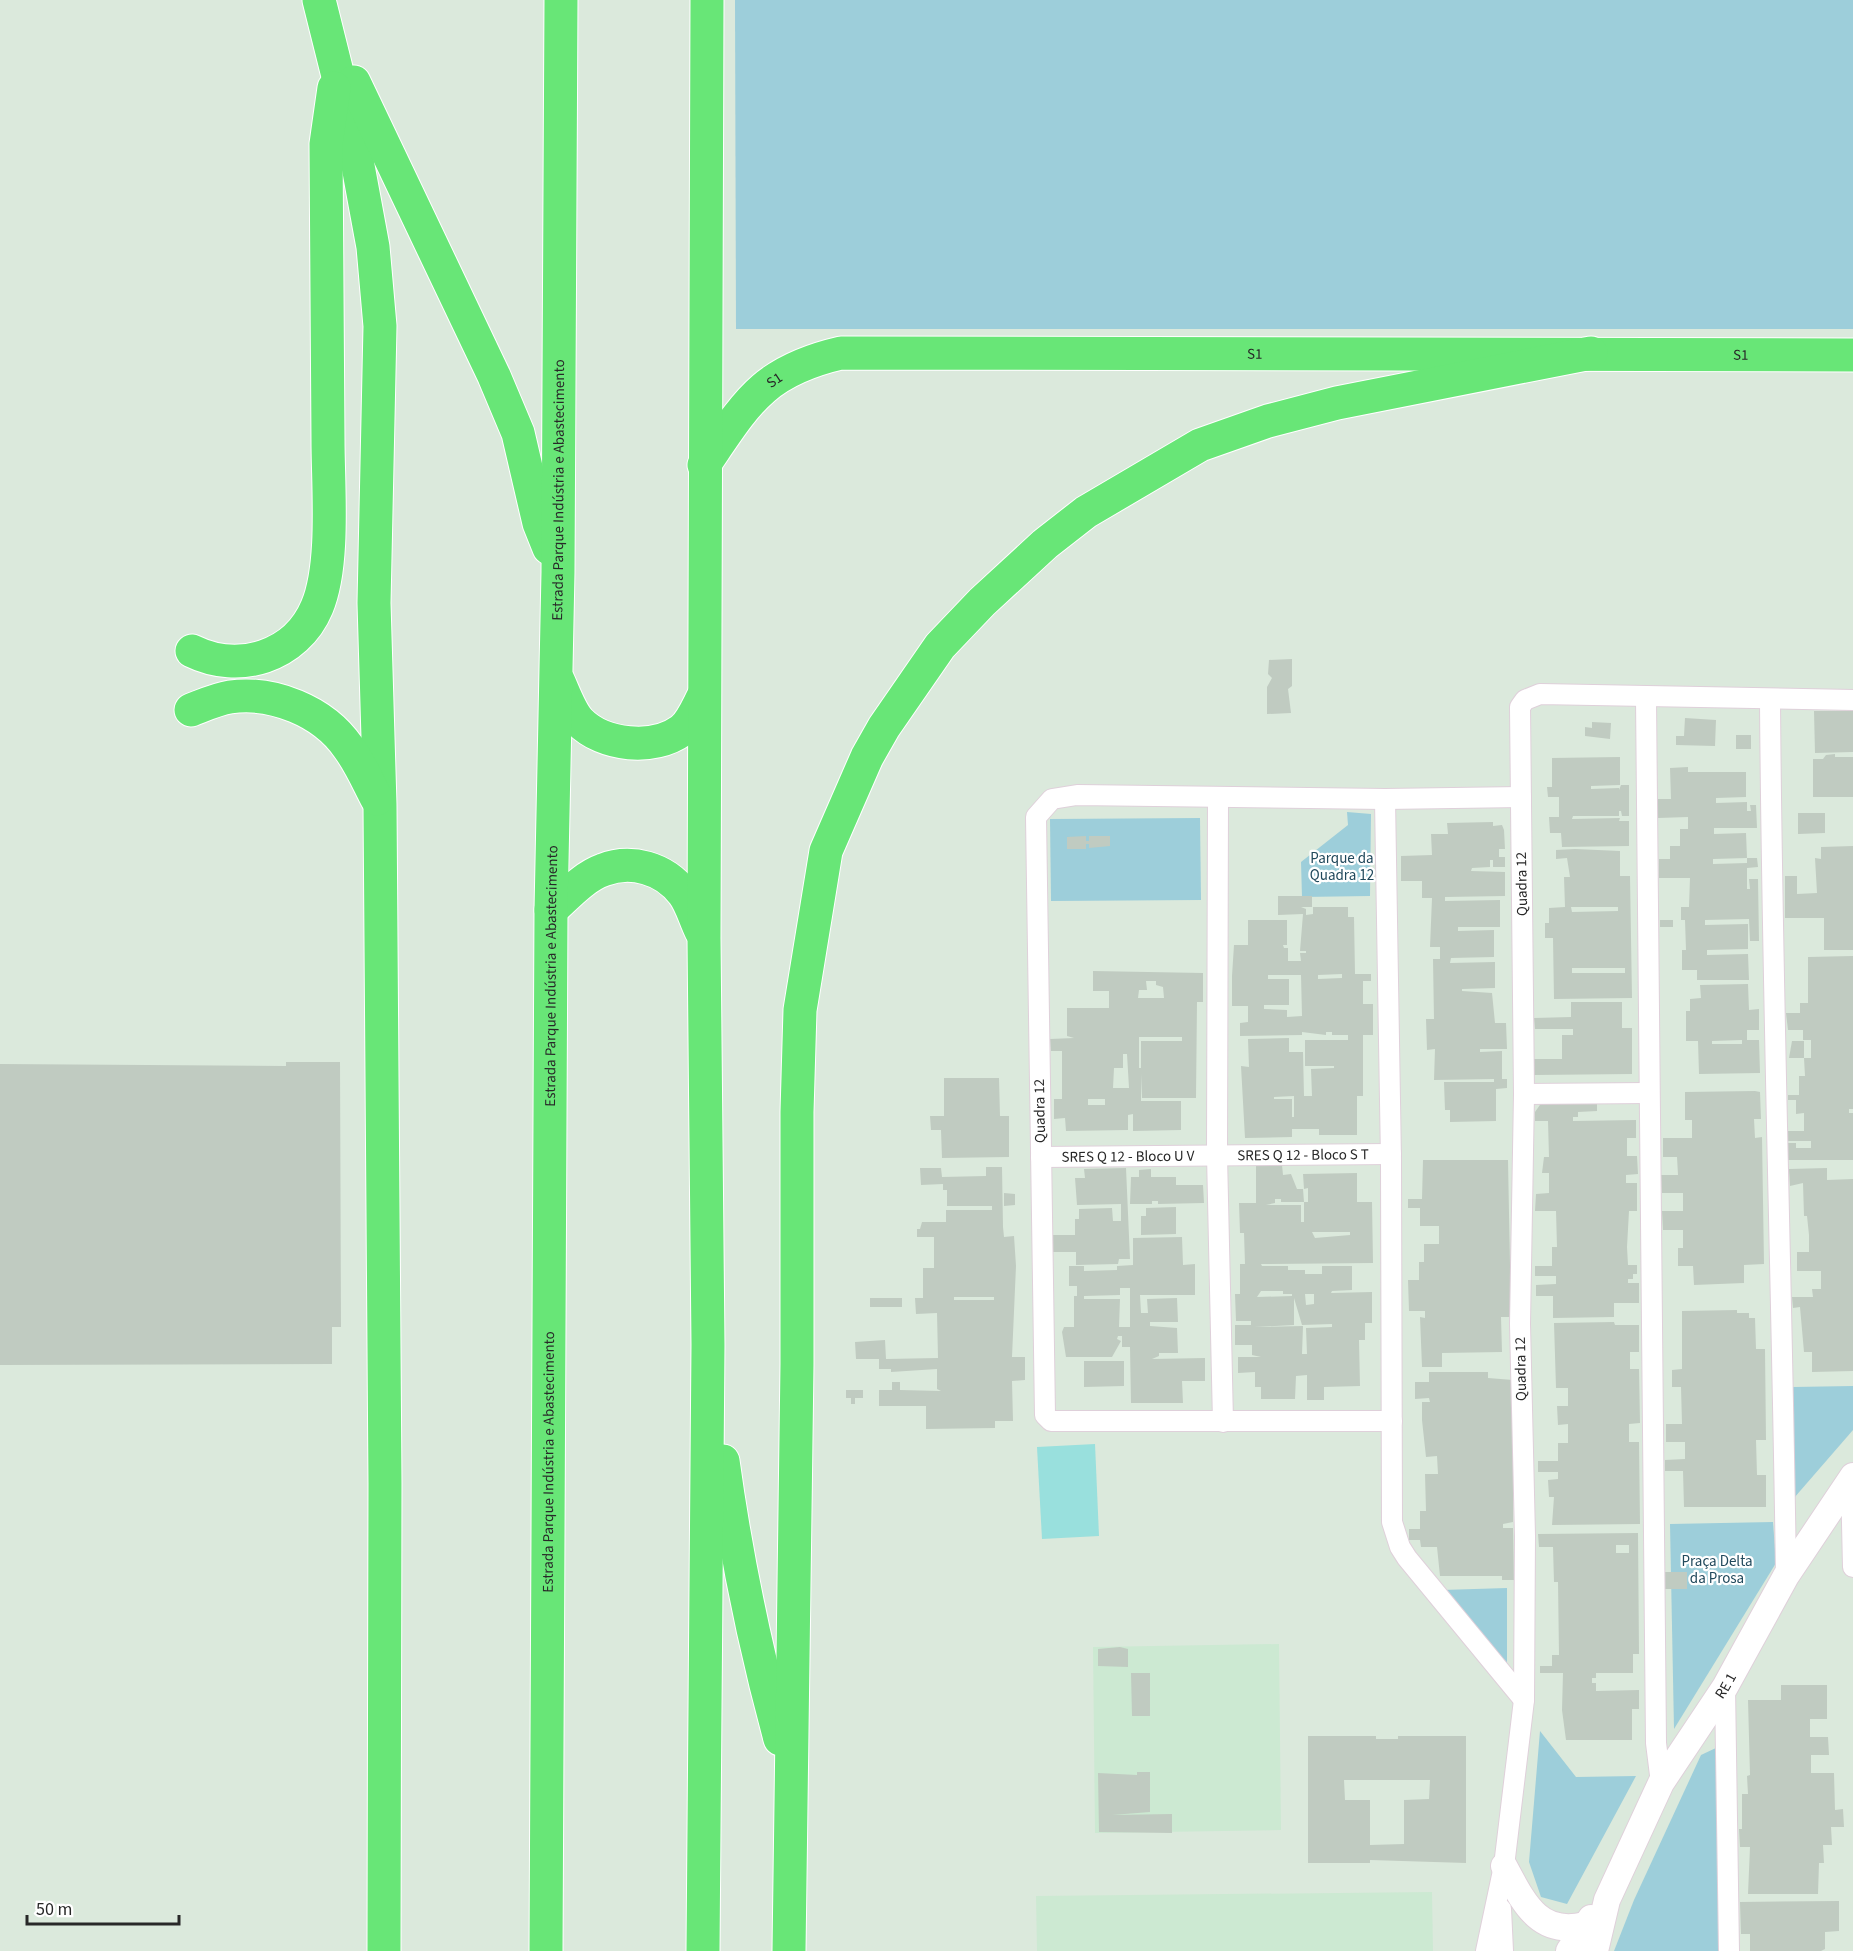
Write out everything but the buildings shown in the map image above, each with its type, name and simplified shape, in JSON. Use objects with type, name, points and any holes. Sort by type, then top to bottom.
[{"type":"highway","name":"Estrada Parque Indústria e Abastecimento","points":[[546,1951],[551,910],[558,572],[561,0]]},
{"type":"highway","points":[[703,1951],[708,1344],[704,938],[707,0]]},
{"type":"highway","points":[[323,12],[494,376],[518,433],[539,523],[558,572]]},
{"type":"highway","points":[[323,12],[337,69],[373,247],[380,326],[374,603],[380,805],[385,1483],[384,1951]]},
{"type":"highway","points":[[192,651],[210,660],[236,661],[263,659],[286,648],[303,631],[317,608],[326,577],[328,487],[326,144],[337,69]]},
{"type":"highway","name":"S1","points":[[704,465],[742,409],[764,386],[786,371],[808,361],[841,353],[1853,355]]},
{"type":"highway","points":[[789,1951],[800,1010],[826,851],[867,757],[884,727],[940,645],[1045,544],[1086,512],[1200,445],[1268,421],[1337,403],[1591,353]]},
{"type":"highway","points":[[556,676],[577,719],[590,731],[604,738],[621,742],[663,739],[683,729],[704,695]]},
{"type":"highway","points":[[191,710],[228,697],[243,696],[291,704],[319,720],[347,745],[380,805]]},
{"type":"highway","points":[[551,910],[602,870],[618,866],[644,867],[665,876],[684,894],[704,938]]},
{"type":"highway","points":[[708,1344],[740,1572],[758,1656],[790,1779]]},
{"type":"street","name":"Quadra 12","points":[[1502,1877],[1524,1700],[1525,1549],[1520,1324],[1524,1094],[1519,715],[1525,700],[1540,694],[1646,698]]},
{"type":"street","points":[[1661,1783],[1656,1743],[1656,1532],[1648,1093],[1646,698],[1853,700]]},
{"type":"street","points":[[1770,700],[1786,1576]]},
{"type":"street","name":"Quadra 12","points":[[1392,1421],[1051,1421],[1045,1415],[1036,817],[1052,799],[1077,795],[1385,799],[1521,797]]},
{"type":"street","points":[[1218,798],[1216,1155],[1223,1422]]},
{"type":"street","points":[[1385,799],[1391,1154],[1392,1522],[1400,1547],[1524,1700]]},
{"type":"street","points":[[1524,1094],[1648,1093]]},
{"type":"street","name":"SRES Q 12 - Bloco S T","points":[[1216,1155],[1391,1154]]},
{"type":"street","name":"SRES Q 12 - Bloco U V","points":[[1041,1157],[1216,1155]]},
{"type":"street","points":[[1852,1478],[1853,1567]]},
{"type":"street","name":"RE 1","points":[[1595,1951],[1607,1900],[1661,1783],[1725,1686],[1786,1576],[1852,1478]]},
{"type":"street","points":[[1725,1686],[1730,1951]]},
{"type":"street","points":[[1502,1877],[1528,1907],[1549,1925],[1567,1929],[1585,1925]]},
{"type":"street","points":[[1486,1951],[1502,1877]]},
{"type":"street","points":[[1502,1877],[1503,1951]]},
{"type":"street","name":"RE 1","points":[[1569,1951],[1585,1925],[1607,1900]]},
{"type":"shaded area","points":[[1095,1444],[1099,1536],[1042,1539],[1037,1447]]},
{"type":"shaded area","points":[[1279,1644],[1281,1830],[1095,1833],[1093,1647]]},
{"type":"shaded area","points":[[1432,1892],[1433,1951],[1037,1951],[1036,1896]]},
{"type":"green space","points":[[735,0],[1853,0],[1853,329],[736,329]]},
{"type":"green space","name":"Parque da Quadra 12","points":[[1347,812],[1371,814],[1370,896],[1302,897],[1301,862],[1348,825]]},
{"type":"green space","points":[[1200,818],[1201,900],[1051,901],[1050,819]]},
{"type":"green space","points":[[1853,1386],[1853,1430],[1794,1498],[1793,1387]]},
{"type":"green space","name":"Praça Delta da Prosa","points":[[1773,1522],[1776,1563],[1674,1729],[1670,1524]]},
{"type":"green space","points":[[1507,1588],[1507,1669],[1442,1590]]},
{"type":"green space","points":[[1540,1731],[1576,1777],[1636,1776],[1567,1904],[1541,1897],[1529,1862]]},
{"type":"green space","points":[[1718,1747],[1724,1951],[1614,1951],[1634,1900],[1701,1755]]}]
